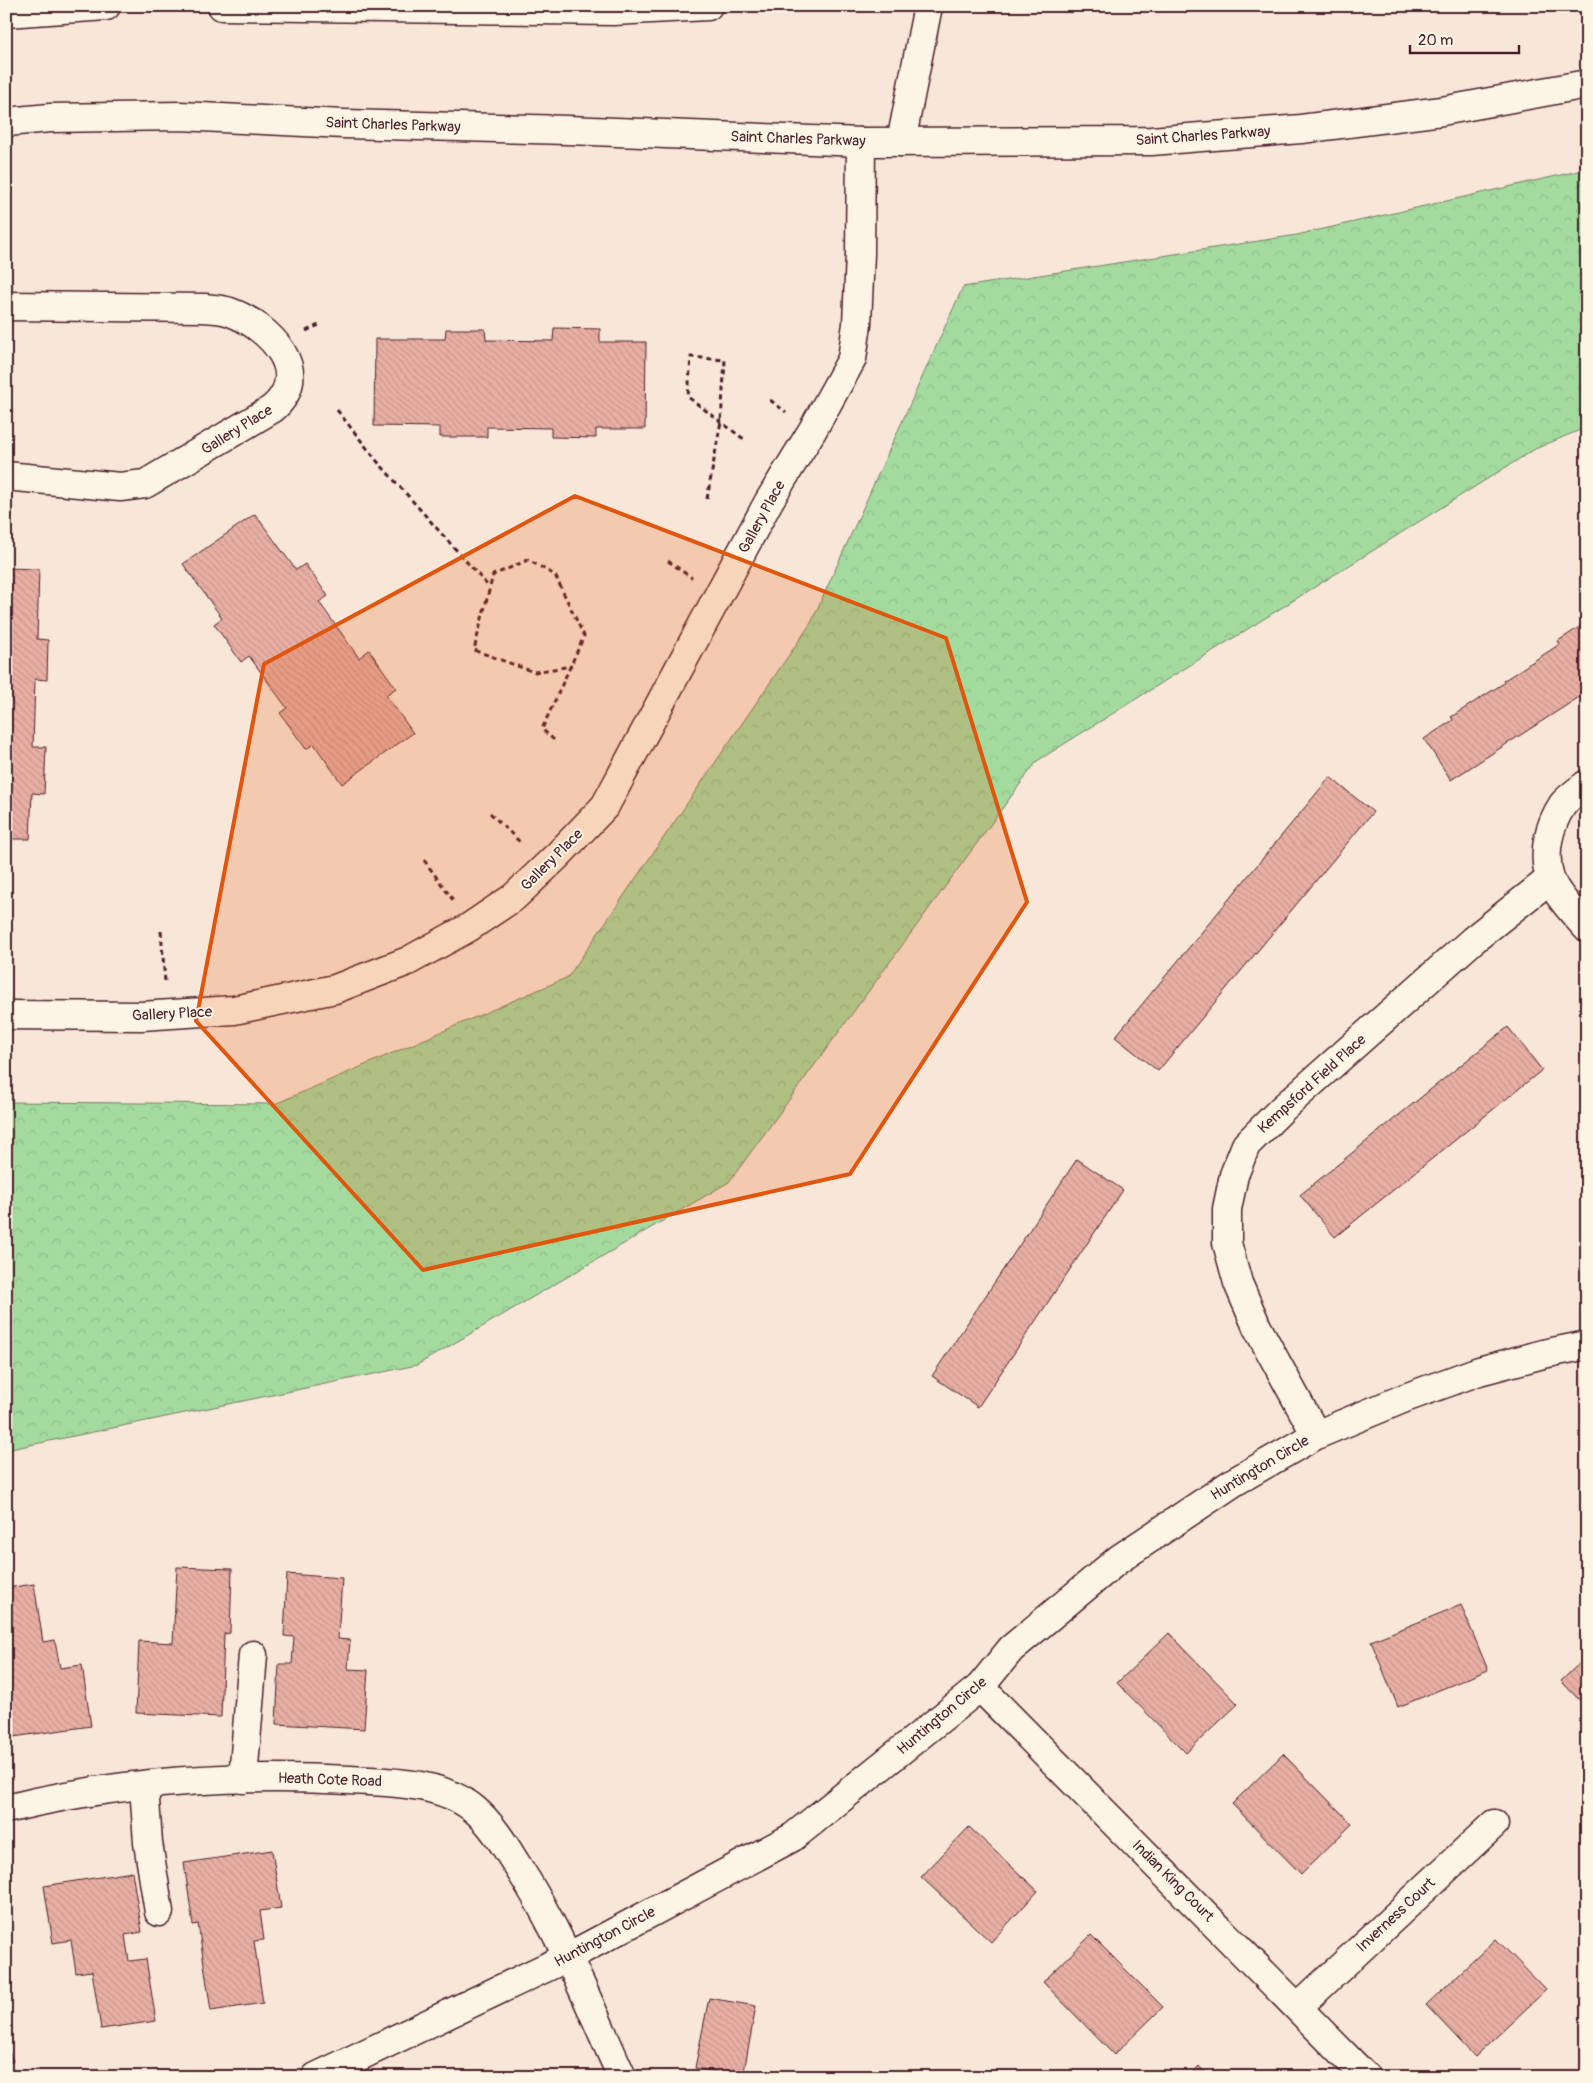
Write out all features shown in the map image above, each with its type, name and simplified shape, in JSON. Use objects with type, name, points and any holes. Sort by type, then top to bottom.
[{"type":"street","points":[[6,13],[106,6]]},
{"type":"street","points":[[222,6],[613,11],[708,6]]},
{"type":"street","points":[[901,142],[928,6]]},
{"type":"street","name":"Saint Charles Parkway","points":[[6,122],[50,118],[180,116],[344,124],[568,130],[861,142],[1151,140],[1301,129],[1442,111],[1587,84]]},
{"type":"street","name":"Gallery Place","points":[[6,1015],[141,1016],[234,1010],[335,989],[408,961],[473,925],[514,897],[546,867],[604,806],[769,501],[812,431],[852,360],[857,324],[860,254],[861,142]]},
{"type":"street","name":"Gallery Place","points":[[6,306],[204,308],[229,312],[248,320],[281,349],[288,363],[290,378],[283,398],[272,409],[145,484],[120,487],[6,476]]},
{"type":"street","points":[[1587,784],[1564,803],[1554,821],[1546,847],[1550,879],[1574,914],[1587,928]]},
{"type":"street","name":"Kempsford Field Place","points":[[1316,1435],[1256,1327],[1238,1282],[1227,1244],[1228,1209],[1234,1175],[1246,1145],[1282,1108],[1473,940],[1550,879]]},
{"type":"street","name":"Huntington Circle","points":[[316,2077],[568,1957],[793,1837],[980,1687],[1011,1649],[1119,1559],[1234,1482],[1316,1435],[1405,1398],[1478,1371],[1587,1345]]},
{"type":"street","points":[[244,1779],[253,1655]]},
{"type":"street","name":"Indian King Court","points":[[980,1687],[1366,2077]]},
{"type":"street","name":"Heath Cote Road","points":[[6,1809],[44,1800],[200,1780],[318,1778],[378,1781],[414,1785],[450,1795],[474,1808],[487,1822],[529,1883],[568,1957],[622,2077]]},
{"type":"street","points":[[144,1786],[148,1843],[159,1912]]},
{"type":"street","name":"Inverness Court","points":[[1298,2007],[1494,1824]]},
{"type":"path","points":[[707,499],[720,421],[725,360],[690,358],[688,397],[720,421],[746,440]]},
{"type":"path","points":[[337,410],[377,461],[490,587]]},
{"type":"path","points":[[554,740],[542,729],[572,666],[584,636],[555,575],[528,560],[493,575],[474,650],[534,672],[572,666]]},
{"type":"path","points":[[490,813],[546,867]]},
{"type":"path","points":[[424,860],[473,925]]},
{"type":"path","points":[[161,931],[168,1014]]},
{"type":"highlighted area","points":[[575,496],[946,638],[1027,902],[850,1174],[423,1270],[196,1021],[264,664]]},
{"type":"green space","points":[[1587,169],[1587,427],[1535,449],[1037,761],[729,1182],[417,1365],[6,1450],[6,1102],[275,1104],[568,977],[811,623],[963,287],[1297,235]]},
{"type":"building","points":[[554,328],[600,329],[600,342],[646,342],[645,429],[596,429],[596,438],[551,437],[551,428],[487,427],[487,437],[440,437],[440,427],[374,426],[375,339],[445,339],[446,329],[485,329],[486,340],[553,341]]},
{"type":"building","points":[[255,514],[296,570],[305,564],[328,596],[319,602],[359,658],[369,650],[396,688],[386,695],[413,733],[342,784],[314,744],[306,749],[280,713],[287,708],[249,656],[241,662],[214,624],[222,618],[183,564]]},
{"type":"building","points":[[6,568],[39,569],[37,639],[48,640],[47,680],[35,679],[33,747],[46,747],[44,794],[32,793],[30,839],[6,839]]},
{"type":"building","points":[[1587,622],[1587,692],[1451,780],[1424,739],[1453,720],[1451,717],[1560,644],[1558,641]]},
{"type":"building","points":[[1330,777],[1373,812],[1158,1071],[1115,1037]]},
{"type":"building","points":[[1508,1027],[1542,1070],[1335,1237],[1300,1195]]},
{"type":"building","points":[[1077,1159],[1123,1190],[978,1407],[932,1376]]},
{"type":"building","points":[[177,1567],[232,1569],[230,1633],[224,1634],[221,1717],[136,1713],[139,1641],[173,1643]]},
{"type":"building","points":[[287,1574],[342,1578],[338,1639],[350,1640],[348,1669],[368,1670],[364,1729],[276,1724],[279,1664],[292,1664],[294,1637],[284,1636]]},
{"type":"building","points":[[34,1584],[43,1642],[55,1640],[60,1668],[82,1665],[91,1726],[6,1738],[6,1588]]},
{"type":"building","points":[[1461,1605],[1488,1670],[1398,1707],[1371,1641]]},
{"type":"building","points":[[1169,1633],[1238,1704],[1186,1753],[1117,1683]]},
{"type":"building","points":[[1587,1656],[1587,1708],[1561,1681]]},
{"type":"building","points":[[1283,1754],[1352,1824],[1301,1874],[1232,1804]]},
{"type":"building","points":[[969,1827],[1038,1891],[991,1942],[921,1877]]},
{"type":"building","points":[[272,1850],[281,1908],[260,1911],[264,1940],[254,1941],[263,2003],[211,2011],[198,1924],[193,1925],[184,1863]]},
{"type":"building","points":[[132,1872],[142,1932],[125,1935],[129,1961],[146,1959],[156,2021],[101,2029],[92,1971],[76,1973],[71,1940],[53,1943],[44,1886]]},
{"type":"building","points":[[1091,1935],[1163,2007],[1114,2055],[1043,1982]]},
{"type":"building","points":[[1496,1939],[1546,1990],[1475,2057],[1426,2005]]},
{"type":"building","points":[[709,1998],[756,2006],[743,2077],[695,2068]]},
{"type":"building","points":[[6,2044],[13,2061],[6,2064]]},
{"type":"building","points":[[1199,2066],[1209,2077],[1188,2077]]}]
